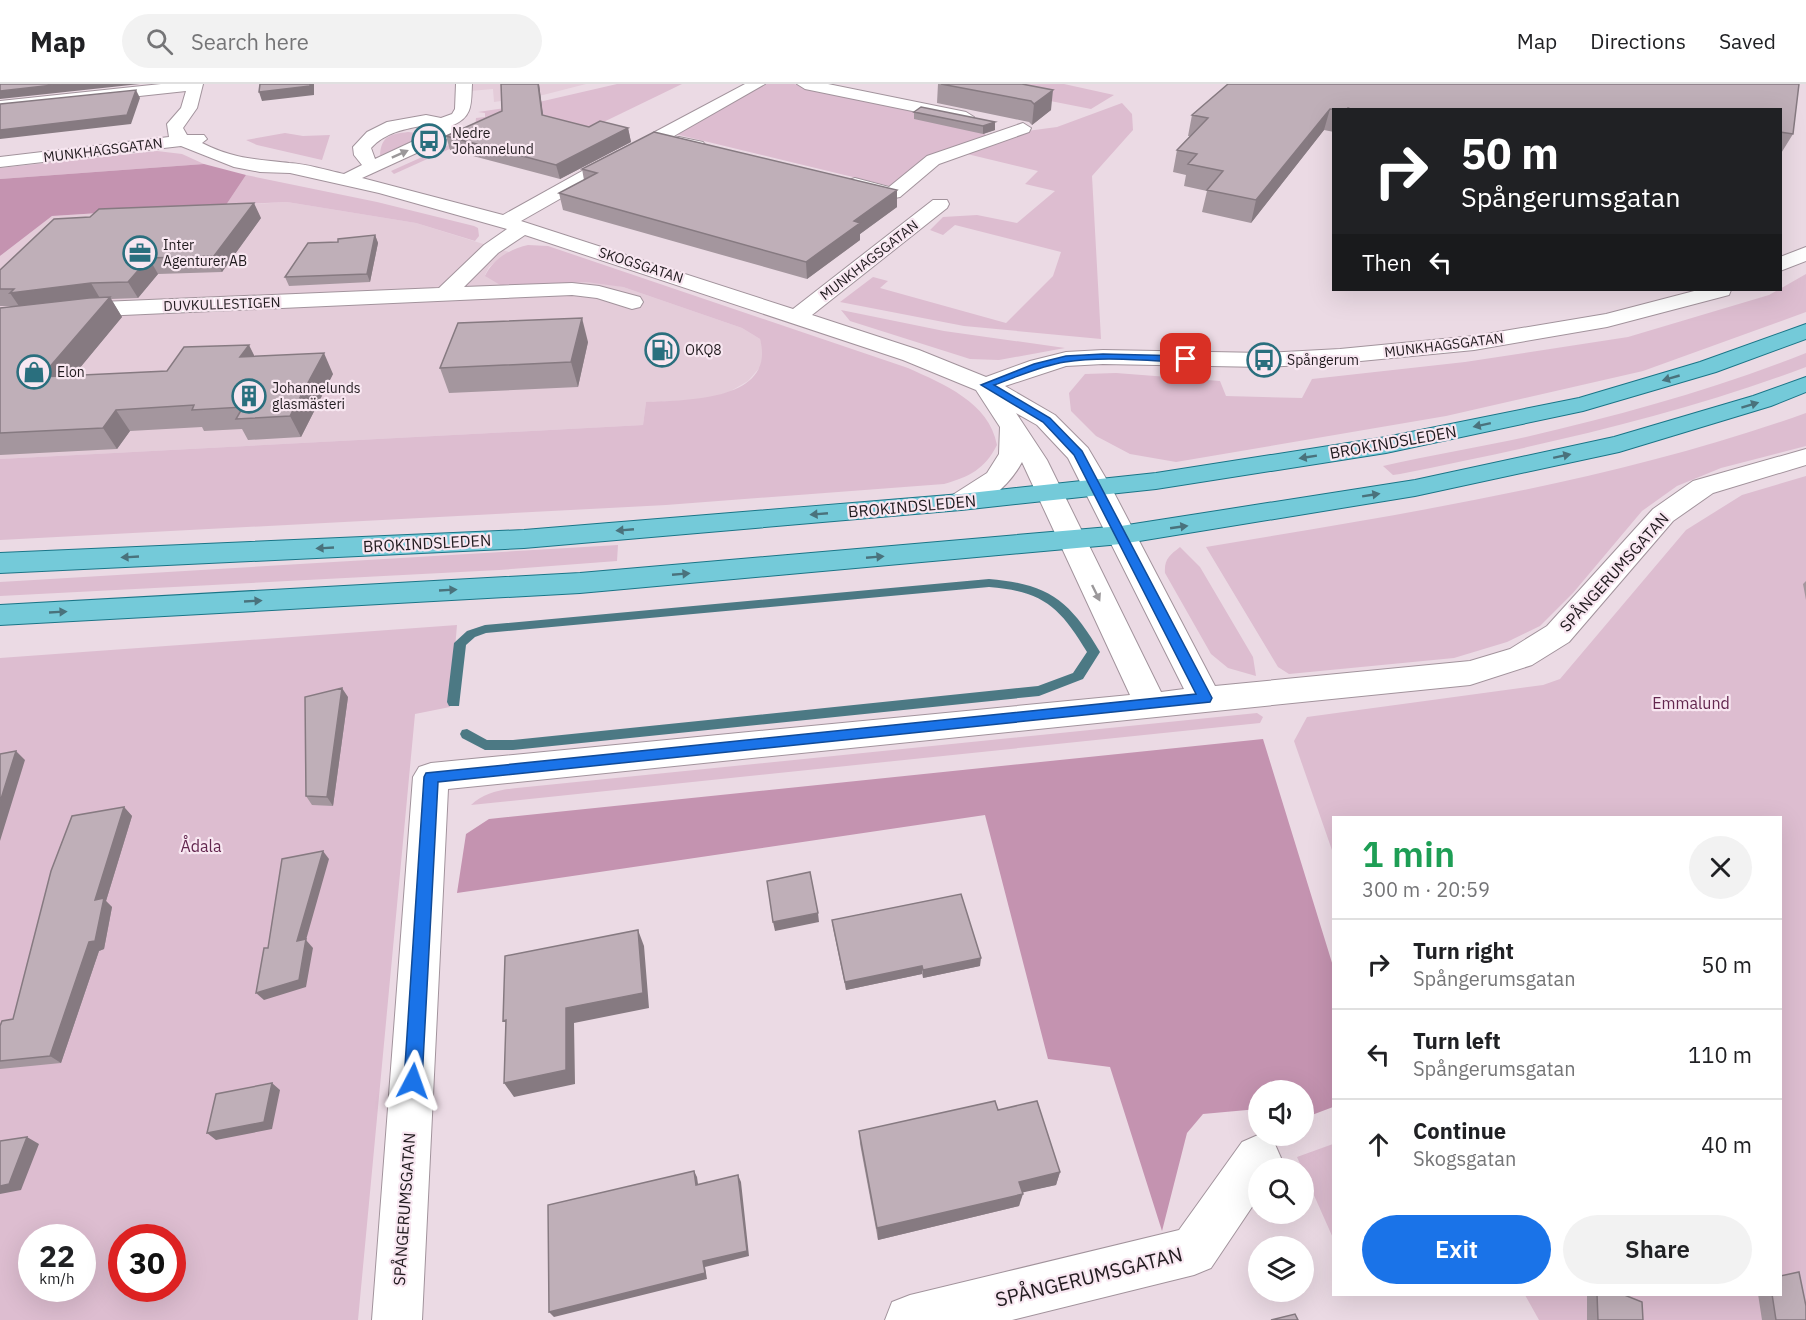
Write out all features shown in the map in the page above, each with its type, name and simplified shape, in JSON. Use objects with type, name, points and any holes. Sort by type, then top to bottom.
[{"type":"main road","name":"BROKINDSLEDEN","points":[[0,563],[524,538],[961,502],[1156,481],[1386,445],[1583,404],[1708,367],[1806,331]]},
{"type":"main road","points":[[0,615],[580,583],[1121,535],[1415,488],[1608,446],[1762,401],[1806,384]]},
{"type":"street","points":[[0,106],[195,84],[189,110],[176,121],[174,127],[177,137],[183,141]]},
{"type":"street","points":[[372,166],[363,155],[362,147],[367,140],[393,126],[426,120],[443,123],[461,114],[464,84]]},
{"type":"street","points":[[444,295],[514,224],[560,189],[757,84]]},
{"type":"street","points":[[805,84],[1023,128],[933,160],[893,193]]},
{"type":"street","points":[[189,110],[206,138]]},
{"type":"street","points":[[345,180],[441,135],[447,128],[443,123]]},
{"type":"street","points":[[659,137],[708,149]]},
{"type":"street","name":"MUNKHAGSGATAN","points":[[0,162],[206,138]]},
{"type":"street","name":"SKOGSGATAN","points":[[206,138],[290,168],[423,198],[514,224],[798,316],[911,355],[986,385],[1046,420],[1078,454],[1098,487],[1121,535]]},
{"type":"street","name":"SKOGSGATAN","points":[[183,141],[240,163],[260,167],[290,168]]},
{"type":"street","name":"MUNKHAGSGATAN","points":[[798,316],[948,206],[841,181]]},
{"type":"street","points":[[1782,265],[1806,253]]},
{"type":"street","name":"DUVKULLESTIGEN","points":[[0,321],[101,309],[573,289],[599,292],[632,302]]},
{"type":"street","name":"MUNKHAGSGATAN","points":[[986,385],[1038,366],[1066,359],[1103,357],[1264,360],[1340,356],[1474,343],[1606,320],[1717,291]]},
{"type":"street","points":[[986,385],[1034,460],[1070,540],[1151,704]]},
{"type":"street","points":[[961,502],[984,490],[1004,471],[1012,456],[1012,428]]},
{"type":"street","name":"SPÅNGERUMSGATAN","points":[[397,1320],[431,777],[1470,673],[1521,657],[1558,634],[1663,515],[1682,500],[1703,487],[1806,457]]},
{"type":"street","points":[[1121,535],[1205,698]]},
{"type":"street","name":"SPÅNGERUMSGATAN","points":[[910,1320],[1194,1251],[1248,1173]]},
{"type":"shaded area","points":[[469,84],[586,84],[543,95],[494,102],[493,89],[470,91]]},
{"type":"shaded area","points":[[204,164],[246,175],[226,205],[52,216],[0,256],[0,179]]},
{"type":"shaded area","points":[[287,202],[416,223],[509,252],[489,267],[485,275],[603,283],[623,287],[742,328],[760,339],[764,352],[761,366],[748,381],[729,392],[704,400],[646,402],[643,425],[0,459],[0,256],[52,216]]},
{"type":"shaded area","points":[[1263,739],[1332,963],[1332,1107],[1314,1114],[1314,1080],[1248,1080],[1248,1110],[1203,1114],[1187,1133],[1162,1231],[1110,1067],[1048,1059],[985,815],[457,893],[466,834],[489,819]]},
{"type":"green space","points":[[617,84],[682,84],[585,131],[523,116],[394,174],[391,171],[451,144],[475,127],[476,118],[485,117],[485,113],[478,112],[526,105]]},
{"type":"green space","points":[[763,84],[794,84],[986,124],[985,136],[894,187],[671,133]]},
{"type":"green space","points":[[963,84],[1064,84],[1114,95],[1091,109]]},
{"type":"green space","points":[[1122,103],[1132,114],[1133,130],[1092,176],[1101,339],[964,326],[840,302],[873,277],[888,281],[880,288],[1006,323],[1053,276],[1061,252],[955,225],[943,235],[930,230],[943,217],[977,215],[1017,223],[1055,191],[1025,184],[1038,171],[963,153],[1027,131],[1057,127]]},
{"type":"green space","points":[[408,132],[417,133],[421,137],[380,156],[382,144],[388,137]]},
{"type":"green space","points":[[285,133],[303,136],[330,135],[322,160],[257,145],[246,140]]},
{"type":"green space","points":[[157,151],[182,154],[204,164],[0,179],[0,168]]},
{"type":"green space","points":[[246,175],[377,202],[474,226],[478,228],[479,236],[475,241],[416,223],[287,202],[226,205]]},
{"type":"green space","points":[[528,245],[548,246],[908,368],[949,388],[975,406],[985,417],[997,445],[982,466],[961,478],[944,484],[666,505],[0,540],[0,459],[643,425],[646,402],[703,398],[724,393],[741,386],[755,375],[762,360],[760,339],[742,328],[623,287],[586,282],[502,286],[485,276],[503,256]]},
{"type":"green space","points":[[1806,274],[1806,312],[1643,371],[1446,416],[1176,462],[1130,454],[1096,436],[1071,411],[1069,393],[1085,374],[1116,373],[1220,381],[1226,396],[1302,398],[1312,379],[1465,362],[1628,337],[1782,291],[1782,288]]},
{"type":"green space","points":[[841,310],[944,331],[1065,348],[999,360],[970,359],[850,321]]},
{"type":"green space","points":[[1806,353],[1806,367],[1707,401],[1605,429],[1400,474],[1393,475],[1383,466],[1597,420],[1703,390]]},
{"type":"green space","points":[[1806,413],[1806,446],[1721,468],[1677,486],[1642,511],[1573,593],[1540,626],[1507,642],[1454,658],[1289,674],[1278,667],[1206,547],[1433,508],[1584,477],[1733,437]]},
{"type":"green space","name":"Emmalund","points":[[1806,476],[1806,1320],[1539,1320],[1526,1296],[1782,1296],[1782,816],[1332,816],[1332,850],[1294,741],[1307,717],[1543,685],[1560,679],[1686,530],[1742,495]]},
{"type":"green space","points":[[618,545],[617,561],[499,570],[0,596],[0,582]]},
{"type":"green space","points":[[1180,547],[1200,567],[1253,657],[1256,676],[1228,668],[1211,654],[1165,573],[1168,558]]},
{"type":"green space","name":"Ådala","points":[[457,625],[450,707],[415,714],[358,1320],[0,1320],[0,658]]},
{"type":"green space","points":[[1257,713],[1263,717],[1260,723],[471,805],[492,793],[517,788]]},
{"type":"green space","points":[[1332,1145],[1332,1236],[1314,1195],[1314,1158],[1297,1158]]},
{"type":"building","points":[[0,84],[62,84],[0,91]]},
{"type":"building","points":[[260,84],[310,84],[310,86],[259,92]]},
{"type":"building","points":[[501,84],[538,84],[542,115],[589,127],[600,121],[628,128],[556,165],[446,136],[502,111]]},
{"type":"building","points":[[941,84],[1022,84],[1053,90],[1034,104],[1031,101]]},
{"type":"building","points":[[1228,84],[1799,84],[1793,134],[1782,132],[1782,108],[1332,108],[1256,200],[1207,190],[1223,171],[1188,164],[1197,154],[1177,150],[1208,118],[1192,115]]},
{"type":"building","points":[[136,90],[127,115],[0,130],[0,104]]},
{"type":"building","points":[[921,107],[995,122],[983,126],[914,112]]},
{"type":"building","points":[[654,132],[897,190],[854,221],[860,223],[806,262],[559,193],[597,173],[582,169]]},
{"type":"building","name":"Inter Agenturer AB","points":[[254,203],[214,256],[149,258],[128,282],[91,283],[10,293],[14,289],[0,289],[0,270],[54,219],[90,217],[99,209]]},
{"type":"building","points":[[375,235],[367,274],[285,277],[308,243],[338,242],[338,239]]},
{"type":"building","points":[[110,297],[41,377],[167,371],[184,347],[249,345],[240,357],[324,353],[290,416],[236,419],[243,407],[192,410],[194,405],[116,410],[103,428],[0,433],[0,308]]},
{"type":"building","points":[[582,318],[571,362],[440,368],[458,323]]},
{"type":"building","points":[[342,688],[327,797],[306,796],[305,697]]},
{"type":"building","points":[[16,751],[0,802],[0,754]]},
{"type":"building","points":[[124,807],[95,900],[104,898],[95,941],[89,942],[50,1056],[0,1061],[0,1026],[2,1021],[13,1019],[51,871],[72,816]]},
{"type":"building","points":[[323,851],[297,941],[306,939],[299,980],[256,993],[264,948],[268,948],[282,859]]},
{"type":"building","points":[[810,872],[818,913],[773,922],[767,881]]},
{"type":"building","points":[[961,894],[981,958],[923,970],[922,966],[845,982],[832,920]]},
{"type":"building","points":[[638,930],[643,993],[566,1008],[566,1070],[504,1083],[505,956]]},
{"type":"building","points":[[272,1083],[264,1122],[207,1133],[216,1094]]},
{"type":"building","points":[[995,1101],[998,1110],[1037,1101],[1060,1172],[1019,1182],[1023,1194],[877,1228],[859,1131]]},
{"type":"building","points":[[27,1137],[9,1184],[0,1186],[0,1141]]},
{"type":"building","points":[[694,1171],[696,1185],[738,1175],[747,1251],[703,1261],[705,1273],[549,1312],[548,1205]]},
{"type":"building","points":[[1799,1272],[1806,1306],[1806,1320],[1776,1320],[1772,1296],[1782,1296],[1782,1276]]},
{"type":"building","points":[[1597,1296],[1627,1296],[1642,1302],[1643,1320],[1598,1320]]},
{"type":"building","points":[[1295,1314],[1298,1320],[1271,1320]]},
{"type":"waterway","points":[[454,702],[460,643],[471,634],[485,629],[989,583],[1027,588],[1048,598],[1074,622],[1094,652],[1078,676],[1039,691],[513,745],[485,745],[467,734]]},
{"type":"place","name":"Nedre Johannelund","points":[[429,141]]},
{"type":"place","name":"Inter Agenturer AB","points":[[140,253]]},
{"type":"place","name":"OKQ8","points":[[662,350]]},
{"type":"place","name":"Spångerum","points":[[1264,360]]},
{"type":"place","name":"Elon","points":[[34,372]]},
{"type":"place","name":"Johannelunds glasmästeri","points":[[249,396]]},
{"type":"route","points":[[413,1081],[431,777],[1205,698],[1098,487],[1078,454],[1046,420],[986,385],[1038,366],[1066,359],[1103,357],[1186,359]]}]
